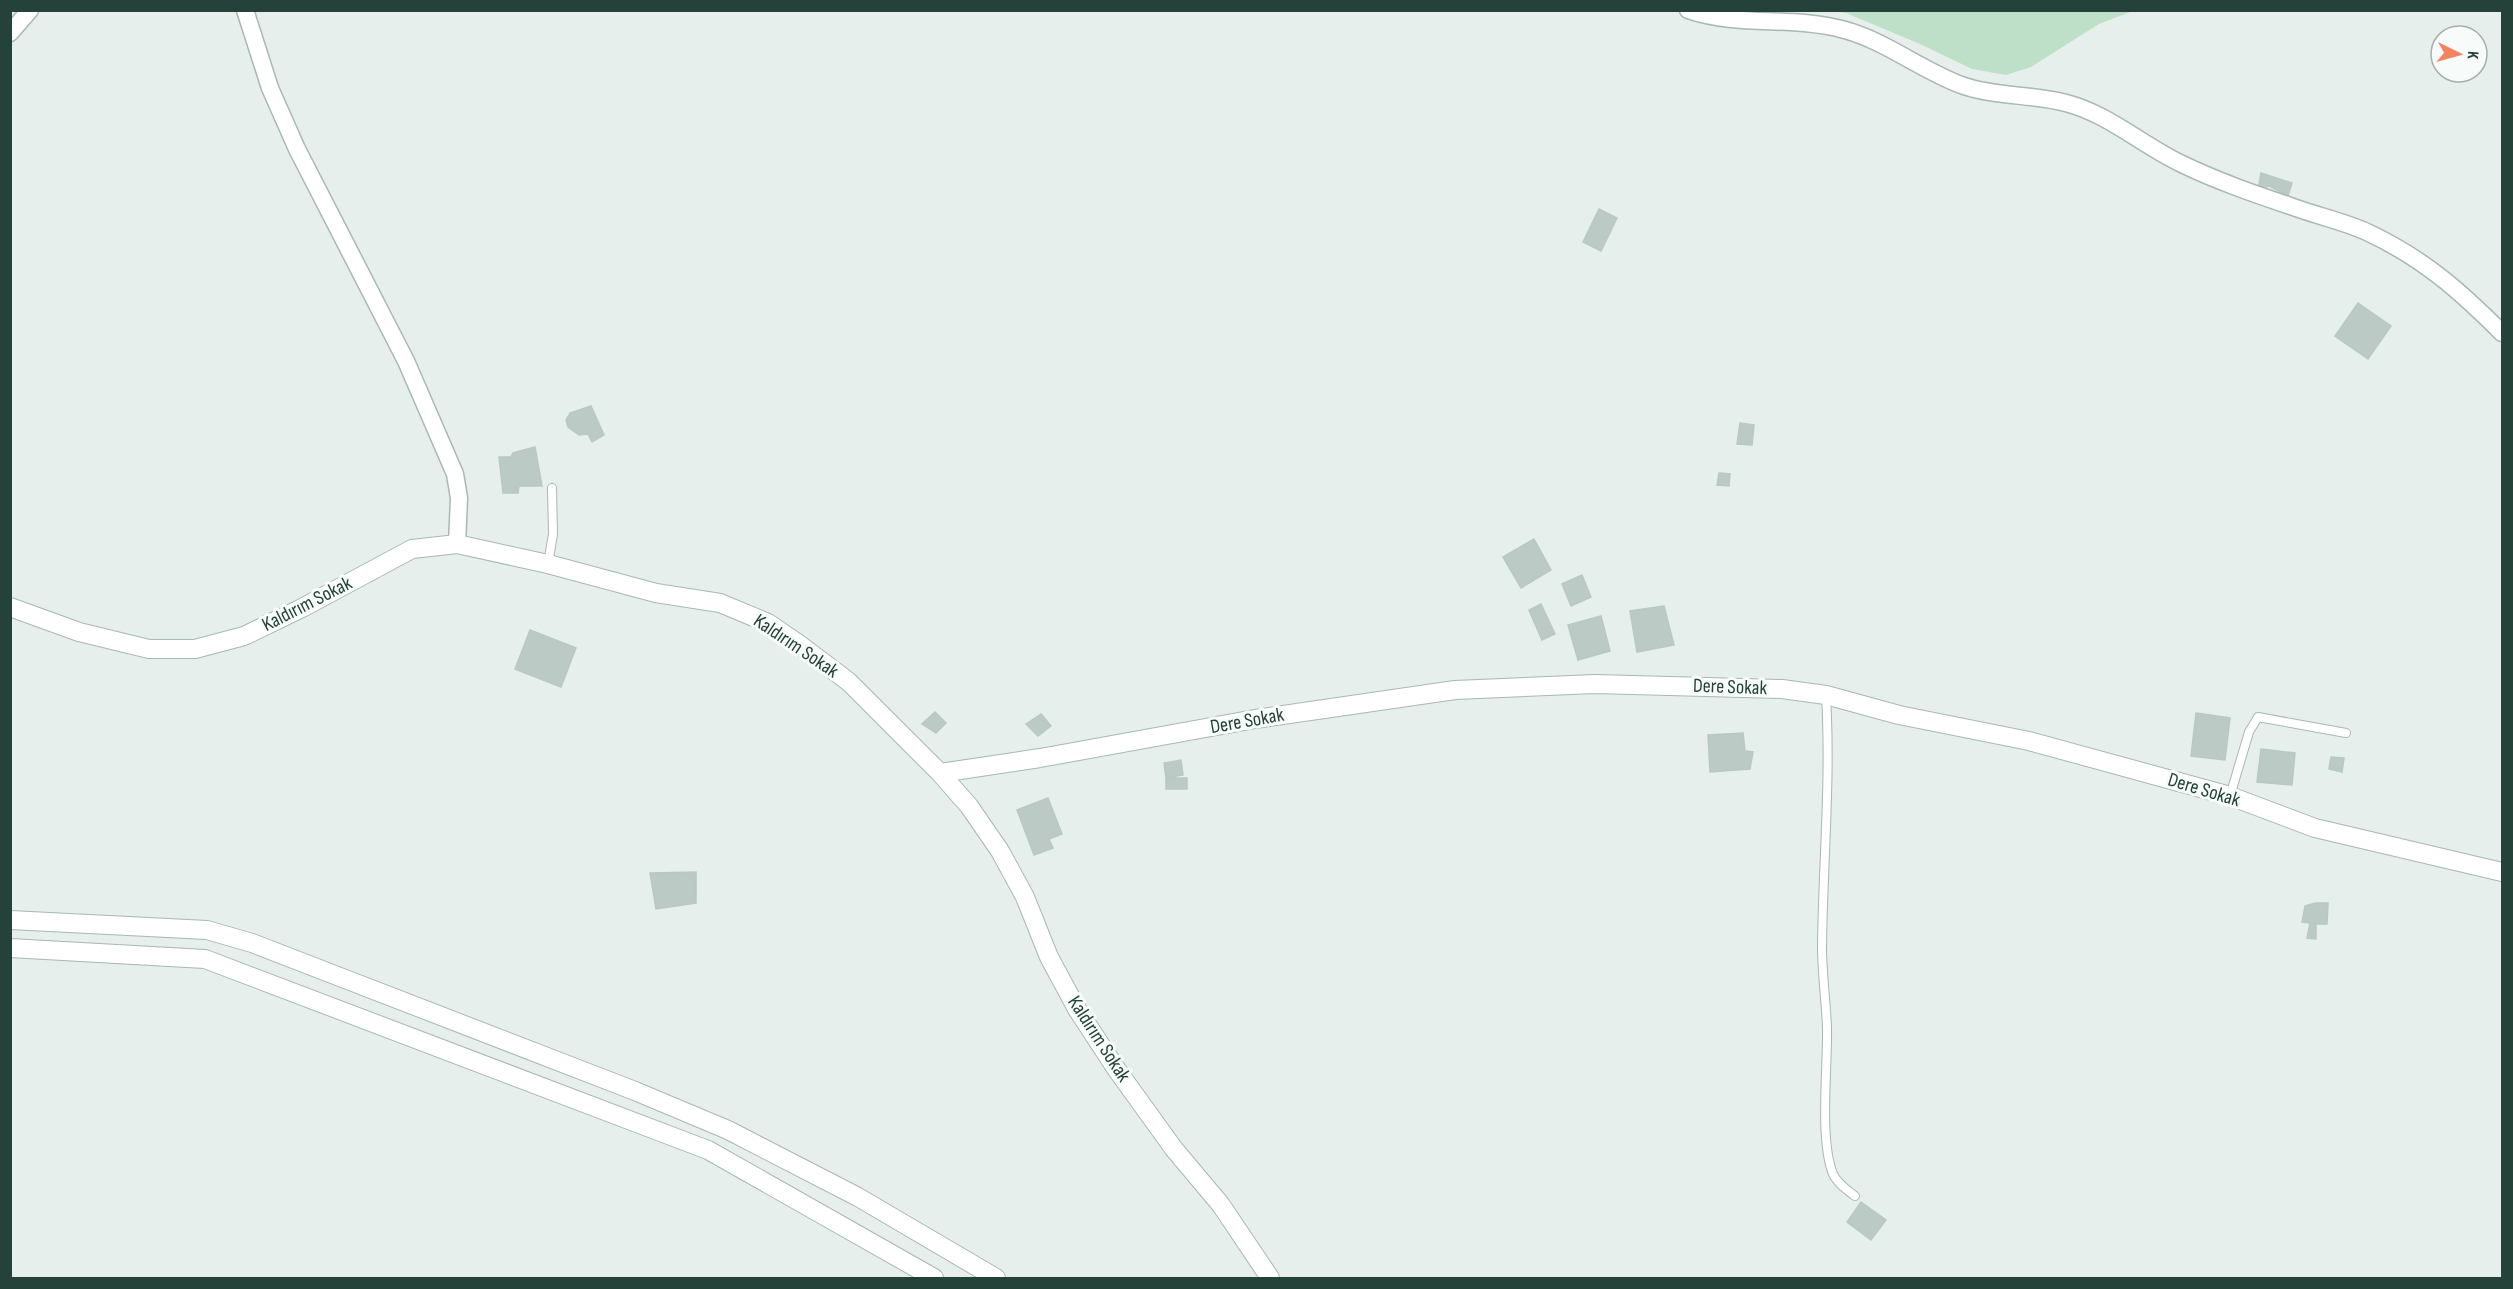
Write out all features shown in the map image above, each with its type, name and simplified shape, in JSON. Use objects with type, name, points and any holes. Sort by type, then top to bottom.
[{"type":"street","points":[[10,33],[30,10]]},
{"type":"street","points":[[245,10],[270,88],[297,149],[406,361],[451,464],[459,498],[457,544]]},
{"type":"street","points":[[1688,10],[1728,20],[1815,22],[1848,31],[1889,47],[1956,83],[1978,90],[2066,103],[2089,111],[2181,164],[2298,209],[2367,232],[2390,243],[2447,280],[2502,333]]},
{"type":"street","name":"Kaldırım Sokak","points":[[10,607],[79,633],[149,649],[195,649],[244,636],[302,608],[412,549],[457,544],[548,564],[656,593],[720,603],[768,624],[849,682],[940,773],[969,806],[1000,851],[1025,897],[1049,957],[1077,1010],[1168,1140],[1221,1205],[1270,1278]]},
{"type":"street","name":"Dere Sokak","points":[[940,773],[1052,756],[1255,719],[1455,690],[1607,684],[1782,689],[1826,695],[1899,715],[2029,741],[2230,796],[2315,828],[2502,872]]},
{"type":"street","points":[[10,921],[202,930],[252,943],[635,1091],[728,1130],[858,1197],[996,1278]]},
{"type":"street","points":[[10,948],[205,959],[708,1150],[934,1278]]},
{"type":"lane","points":[[548,564],[553,534],[552,488]]},
{"type":"lane","points":[[1826,695],[1828,746],[1822,949],[1827,1029],[1827,1131],[1833,1173],[1838,1182],[1855,1196]]},
{"type":"lane","points":[[2230,796],[2249,732],[2258,717],[2346,733]]},
{"type":"green space","points":[[1830,11],[2133,11],[2099,24],[2031,67],[2006,75],[1972,69],[1846,13]]},
{"type":"building","points":[[2261,173],[2292,183],[2288,196],[2269,186],[2262,188],[2259,185]]},
{"type":"building","points":[[1599,209],[1617,218],[1601,251],[1583,242]]},
{"type":"building","points":[[2358,303],[2391,326],[2368,359],[2335,336]]},
{"type":"building","points":[[591,406],[604,435],[592,442],[588,434],[579,435],[568,427],[566,420],[570,413]]},
{"type":"building","points":[[1740,423],[1754,425],[1752,445],[1737,444]]},
{"type":"building","points":[[535,447],[542,486],[519,486],[518,493],[503,493],[499,457],[511,457],[513,453]]},
{"type":"building","points":[[1719,473],[1730,474],[1729,486],[1717,485]]},
{"type":"building","points":[[1534,539],[1551,570],[1521,588],[1503,557]]},
{"type":"building","points":[[1582,575],[1591,597],[1571,606],[1562,584]]},
{"type":"building","points":[[1541,604],[1555,634],[1542,640],[1529,610]]},
{"type":"building","points":[[1664,606],[1674,645],[1637,652],[1630,611]]},
{"type":"building","points":[[1601,616],[1610,651],[1578,660],[1568,625]]},
{"type":"building","points":[[530,630],[576,648],[561,687],[515,669]]},
{"type":"building","points":[[935,712],[946,723],[936,733],[922,724]]},
{"type":"building","points":[[2196,713],[2230,718],[2225,760],[2191,756]]},
{"type":"building","points":[[1041,714],[1051,726],[1038,736],[1026,724]]},
{"type":"building","points":[[1743,733],[1745,751],[1753,752],[1750,769],[1710,772],[1708,735]]},
{"type":"building","points":[[2261,749],[2295,753],[2292,785],[2257,782]]},
{"type":"building","points":[[2331,757],[2344,758],[2342,772],[2329,769]]},
{"type":"building","points":[[1181,760],[1183,775],[1166,778],[1164,763]]},
{"type":"building","points":[[1166,778],[1187,778],[1187,789],[1166,789]]},
{"type":"building","points":[[1048,798],[1062,834],[1049,839],[1053,848],[1034,855],[1017,810]]},
{"type":"building","points":[[696,872],[696,903],[656,909],[650,873]]},
{"type":"building","points":[[2328,903],[2327,924],[2316,924],[2316,939],[2307,938],[2310,923],[2302,922],[2305,906]]},
{"type":"building","points":[[1861,1202],[1886,1220],[1871,1240],[1847,1222]]}]
